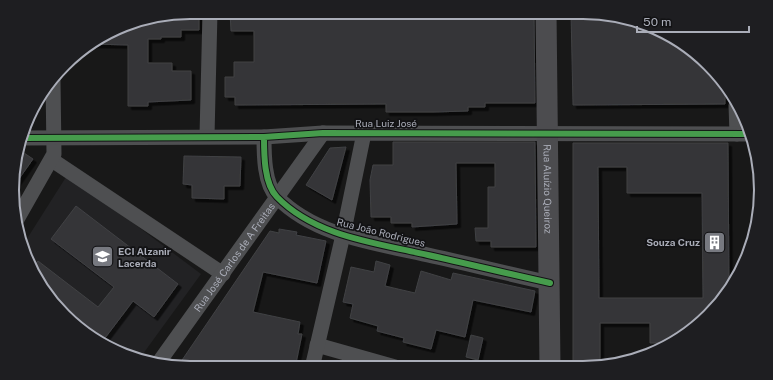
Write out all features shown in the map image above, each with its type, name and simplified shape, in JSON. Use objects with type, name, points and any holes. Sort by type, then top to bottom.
[{"type":"main road","name":"Rua Aluízio Queiroz","points":[[546,19],[546,134],[550,283],[550,361]]},
{"type":"street","points":[[207,136],[210,19]]},
{"type":"street","points":[[20,214],[52,160],[54,154],[53,88]]},
{"type":"street","points":[[741,124],[743,134]]},
{"type":"street","name":"Rua Luiz José","points":[[27,138],[264,136],[322,133],[743,134]]},
{"type":"street","name":"Rua José Carlos de A Freitas","points":[[161,359],[322,133]]},
{"type":"street","points":[[314,361],[344,235],[364,133]]},
{"type":"street","name":"Rua João Rodrigues","points":[[264,136],[264,158],[268,178],[276,197],[306,220],[344,235],[550,283]]},
{"type":"street","points":[[52,160],[223,274]]},
{"type":"street","points":[[317,345],[373,361]]},
{"type":"shaded area","name":"ECI Alzanir Lacerda","points":[[68,174],[201,274],[143,354],[104,338],[77,319],[61,303],[42,276],[26,239]]},
{"type":"building","points":[[179,19],[199,19],[199,30],[181,30],[181,37],[161,37],[161,39],[148,39],[148,63],[172,63],[172,71],[191,71],[191,100],[148,102],[148,106],[128,106],[128,45],[101,44],[135,28],[157,22]]},
{"type":"building","points":[[230,19],[534,19],[535,103],[485,103],[485,107],[468,107],[468,111],[434,112],[386,112],[386,104],[235,105],[235,97],[225,97],[225,77],[234,77],[234,62],[254,62],[254,31],[231,31]]},
{"type":"building","points":[[571,19],[594,19],[616,22],[638,28],[659,37],[696,61],[712,77],[725,95],[725,104],[573,105]]},
{"type":"building","points":[[393,142],[535,142],[536,247],[491,247],[491,241],[476,241],[475,228],[488,228],[488,187],[495,187],[495,163],[456,163],[457,224],[412,227],[412,223],[391,223],[391,217],[371,217],[370,180],[373,165],[393,165]]},
{"type":"building","name":"Souza Cruz","points":[[573,143],[728,143],[729,279],[719,294],[696,319],[659,343],[650,343],[650,323],[600,323],[600,360],[573,361]],"holes":[[[598,167],[627,167],[627,193],[702,193],[703,298],[599,298]]]},
{"type":"building","points":[[346,147],[332,200],[306,185],[330,148]]},
{"type":"building","points":[[23,152],[33,159],[19,179]]},
{"type":"building","points":[[184,156],[241,157],[240,186],[224,186],[224,199],[192,198],[192,185],[183,184]]},
{"type":"building","points":[[76,206],[178,284],[154,317],[133,301],[105,338],[77,319],[61,303],[42,276],[36,264],[38,261],[98,307],[114,287],[51,239]]},
{"type":"building","points":[[279,229],[297,232],[296,235],[326,241],[317,283],[263,272],[253,312],[300,322],[298,334],[302,334],[296,361],[181,361],[270,231],[279,233]]},
{"type":"building","points":[[376,261],[390,265],[385,286],[415,293],[421,271],[451,280],[453,273],[535,291],[531,312],[473,300],[465,337],[436,330],[431,349],[403,342],[404,338],[377,331],[378,326],[350,318],[353,304],[343,302],[351,267],[374,272]]},
{"type":"building","points":[[471,335],[483,338],[478,360],[466,357]]},
{"type":"cycle path","points":[[27,138],[264,137],[323,133],[745,134]]},
{"type":"cycle path","points":[[264,137],[264,152],[269,185],[277,197],[310,221],[328,230],[368,242],[550,283]]},
{"type":"place","name":"Souza Cruz","points":[[715,242]]},
{"type":"place","name":"ECI Alzanir Lacerda","points":[[103,257]]}]
